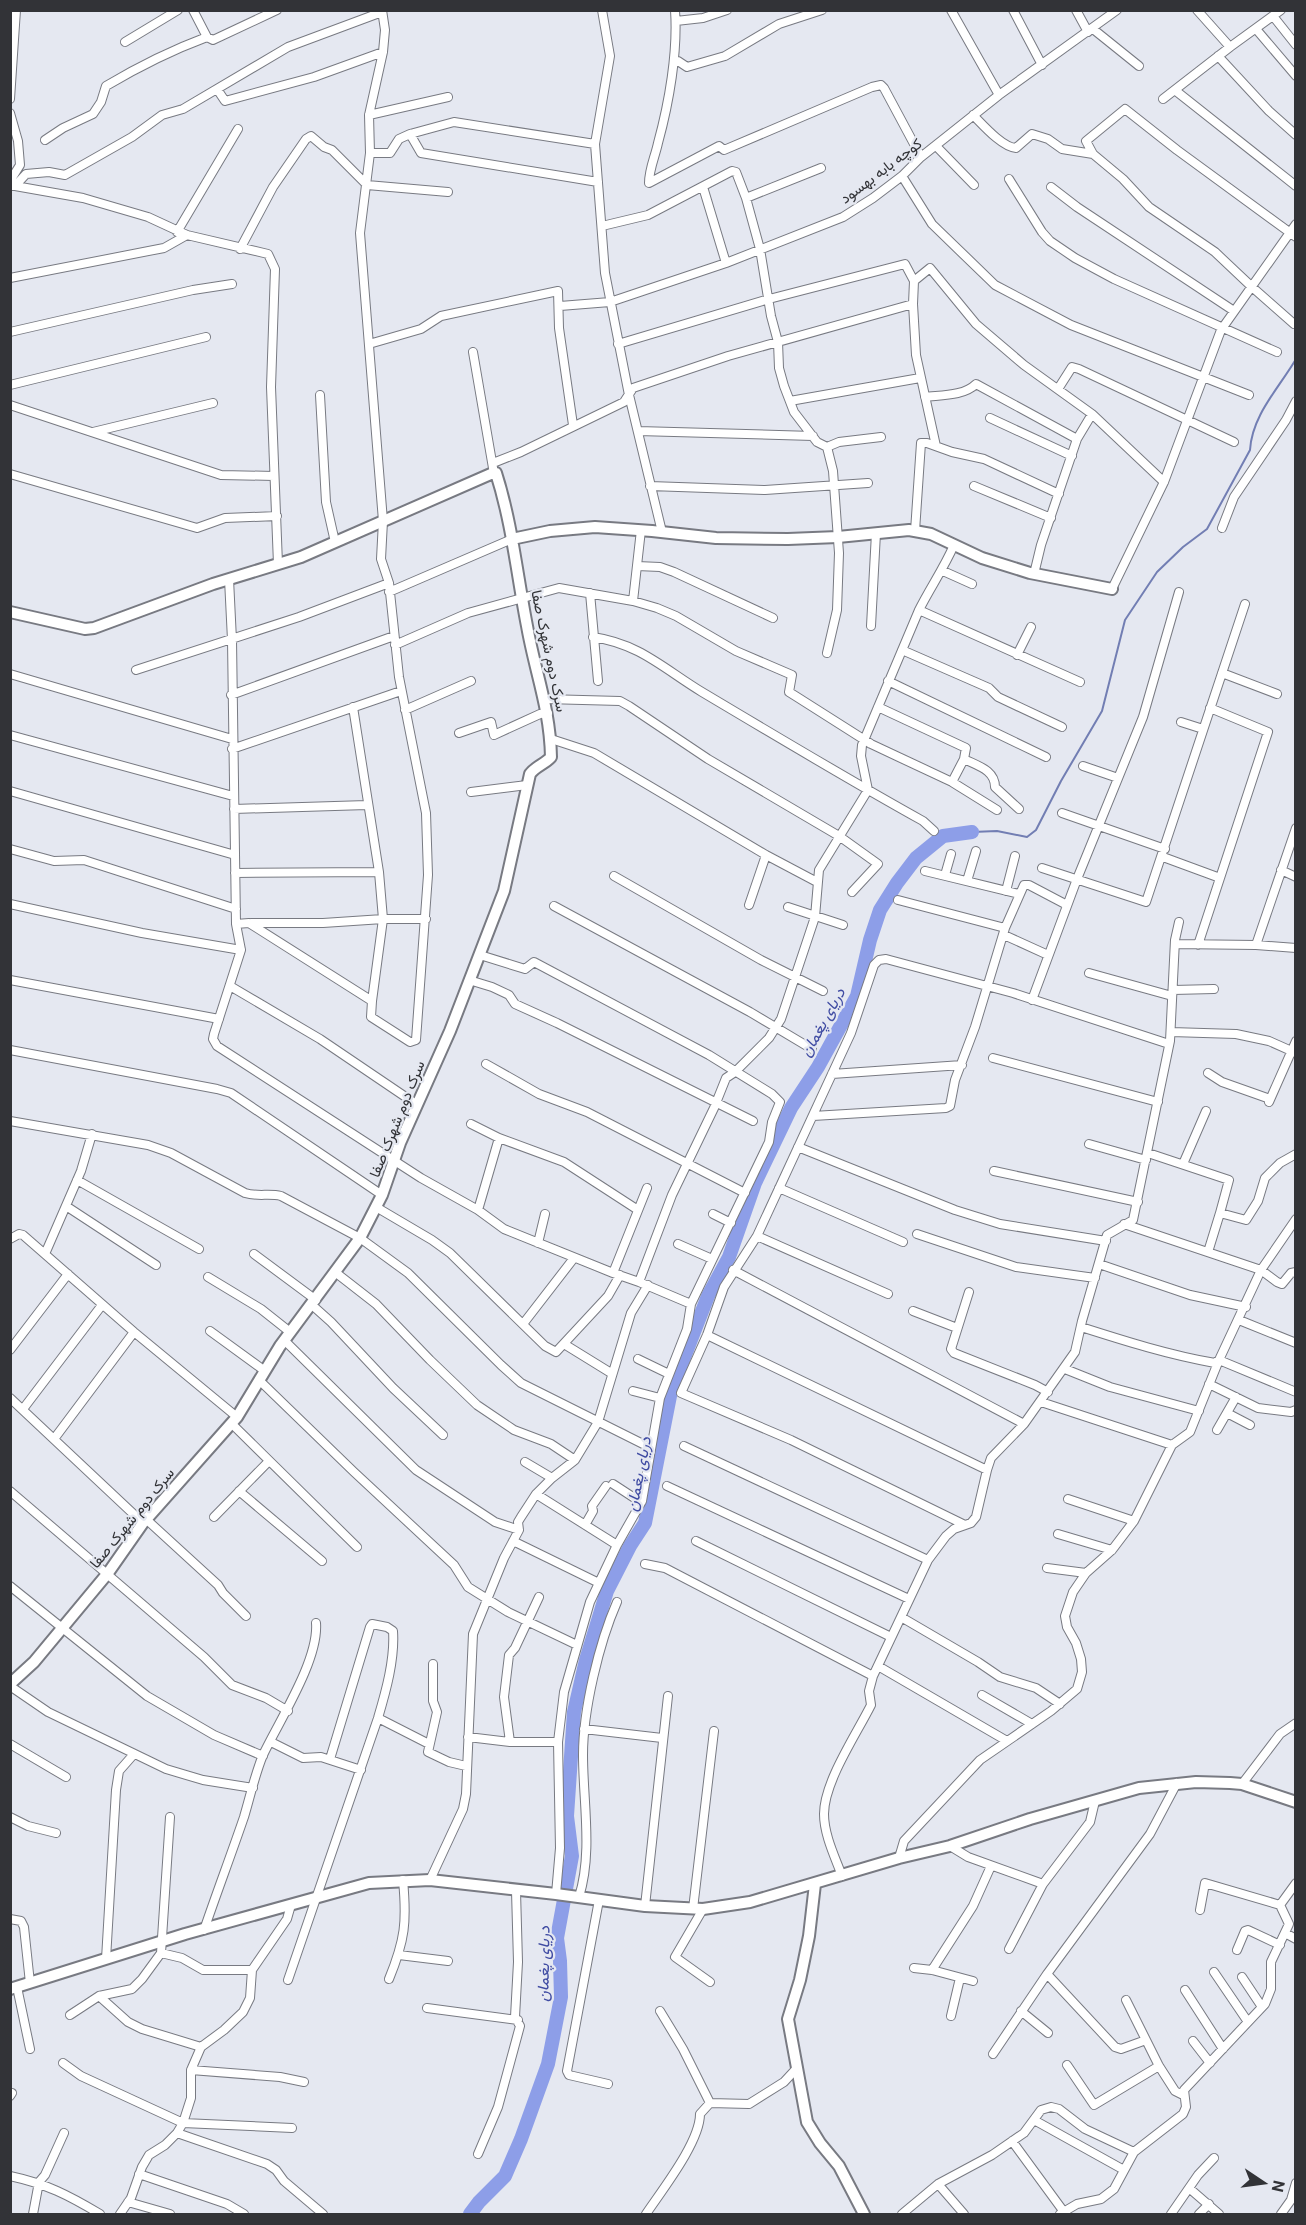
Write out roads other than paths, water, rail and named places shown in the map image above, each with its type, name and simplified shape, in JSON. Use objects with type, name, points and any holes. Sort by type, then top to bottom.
[{"type":"street","points":[[10,99],[16,10]]},
{"type":"street","points":[[125,42],[177,10]]},
{"type":"street","points":[[194,10],[207,37],[213,40],[276,10]]},
{"type":"street","points":[[602,10],[610,56],[595,144],[605,273],[629,395],[662,532]]},
{"type":"street","points":[[675,10],[674,63],[660,135],[649,173],[649,183],[719,146],[724,150],[861,91],[881,85],[921,157]]},
{"type":"street","points":[[676,21],[703,18],[728,10]]},
{"type":"street","points":[[674,63],[678,61],[687,68],[725,56],[779,24],[822,10]]},
{"type":"street","points":[[951,10],[999,95]]},
{"type":"street","points":[[1013,10],[1042,65]]},
{"type":"street","points":[[1076,10],[1091,31],[1140,66]]},
{"type":"street","name":"کوچه بابه بهسود","points":[[560,306],[610,302],[726,263],[843,217],[902,176],[921,157],[999,95],[1118,10]]},
{"type":"street","points":[[1197,10],[1230,47]]},
{"type":"street","points":[[1163,99],[1281,10]]},
{"type":"street","points":[[12,184],[26,174],[49,172],[65,175],[132,137],[162,115],[183,109],[288,47],[382,11],[385,30],[383,52],[369,115],[370,153],[360,233],[383,521],[381,559],[389,583],[405,710],[426,813],[428,875],[426,919],[416,1040],[410,1042],[370,1017],[383,919],[379,872],[353,707]]},
{"type":"street","points":[[1274,16],[1296,45]]},
{"type":"street","points":[[1256,29],[1296,76]]},
{"type":"street","points":[[45,140],[63,128],[93,114],[101,102],[106,86],[180,47],[207,37]]},
{"type":"street","points":[[217,89],[225,101],[314,77],[383,52]]},
{"type":"street","points":[[1218,56],[1269,111],[1296,135]]},
{"type":"street","points":[[1176,91],[1296,186]]},
{"type":"street","points":[[369,115],[448,97]]},
{"type":"street","points":[[1293,236],[1176,150],[1125,109],[1086,141],[1093,154],[1123,179],[1149,207],[1215,252],[1294,324]]},
{"type":"street","points":[[10,113],[18,141],[20,165],[12,184]]},
{"type":"street","points":[[974,115],[989,131],[1011,147],[1016,148],[1032,134],[1062,149],[1093,154]]},
{"type":"street","points":[[370,153],[390,153],[399,139],[454,122],[595,144]]},
{"type":"street","points":[[177,231],[238,129]]},
{"type":"street","points":[[410,134],[421,153],[598,182]]},
{"type":"street","points":[[240,249],[273,187],[306,139],[311,136],[324,147],[332,150],[367,185],[448,192]]},
{"type":"street","points":[[936,146],[974,185]]},
{"type":"street","points":[[747,198],[821,168]]},
{"type":"street","points":[[602,226],[648,215],[735,170],[747,198],[760,249],[771,316],[778,342],[779,368],[794,412],[813,436],[827,447],[833,471],[838,537],[837,610],[827,653]]},
{"type":"street","points":[[902,176],[932,224],[995,285],[1071,325],[1249,395]]},
{"type":"street","points":[[1010,179],[1042,232],[1067,252],[1114,279],[1277,352]]},
{"type":"street","points":[[12,184],[83,198],[148,217],[187,235],[268,254],[275,269],[271,387],[278,564]]},
{"type":"street","points":[[703,187],[726,263]]},
{"type":"street","points":[[1052,187],[1077,207],[1234,311]]},
{"type":"street","points":[[389,592],[512,539],[550,531],[595,527],[716,538],[788,539],[909,530],[931,534],[982,558],[1034,574],[1112,589],[1164,482],[1186,418],[1223,326],[1293,236],[1296,224]]},
{"type":"street","points":[[10,278],[164,248],[187,235]]},
{"type":"street","points":[[618,344],[769,299],[905,264],[914,281],[916,356],[936,446]]},
{"type":"street","points":[[914,281],[930,268],[976,324],[1024,365],[1092,414],[1164,482]]},
{"type":"street","points":[[10,332],[193,290],[232,284]]},
{"type":"street","points":[[369,344],[421,329],[441,316],[558,291],[559,328],[573,425]]},
{"type":"street","points":[[10,612],[85,629],[94,628],[229,579],[301,557],[383,521],[493,468],[573,425],[624,402],[633,388],[728,356],[913,304]]},
{"type":"street","points":[[10,385],[206,336]]},
{"type":"street","points":[[474,352],[493,468]]},
{"type":"street","points":[[1058,389],[1072,367],[1086,371],[1234,442]]},
{"type":"street","points":[[790,401],[920,378]]},
{"type":"street","points":[[925,397],[954,394],[971,389],[976,384],[1077,439]]},
{"type":"street","points":[[320,395],[326,502],[335,542]]},
{"type":"street","points":[[1222,528],[1234,497],[1286,420],[1296,401]]},
{"type":"street","points":[[92,432],[213,403]]},
{"type":"street","points":[[10,405],[221,475],[274,476]]},
{"type":"street","points":[[1034,574],[1077,439],[1092,414]]},
{"type":"street","points":[[990,418],[1072,456]]},
{"type":"street","points":[[638,431],[813,436]]},
{"type":"street","points":[[827,447],[839,442],[881,437]]},
{"type":"street","points":[[915,531],[921,443],[984,459],[1059,494]]},
{"type":"street","name":"سرک دوم شهرک صفا","points":[[10,1685],[34,1662],[108,1572],[145,1522],[234,1420],[287,1336],[360,1238],[382,1195],[416,1104],[450,1031],[504,891],[530,774],[534,768],[547,762],[551,757],[548,713],[527,628],[501,489],[493,468]]},
{"type":"street","points":[[10,474],[197,528],[225,518],[277,516]]},
{"type":"street","points":[[650,486],[765,490],[868,483]]},
{"type":"street","points":[[974,486],[1051,518]]},
{"type":"street","points":[[633,601],[641,530]]},
{"type":"street","points":[[871,626],[876,533]]},
{"type":"street","points":[[639,1282],[672,1195],[717,1102],[726,1078],[769,1038],[781,1019],[815,917],[817,882],[823,860],[868,790],[861,756],[865,738],[919,610],[943,571],[954,545]]},
{"type":"street","points":[[637,566],[660,567],[674,572],[773,618]]},
{"type":"street","points":[[943,571],[972,584]]},
{"type":"street","points":[[229,579],[236,924],[241,950],[213,1040],[217,1046],[421,1178],[478,1210],[504,1229],[691,1304]]},
{"type":"street","points":[[136,670],[232,640],[389,583]]},
{"type":"street","points":[[231,695],[468,613],[522,596],[559,588],[633,601],[676,616],[736,651],[792,675],[789,692],[865,738],[871,744],[952,782],[997,810]]},
{"type":"street","points":[[1032,999],[1077,879],[1143,717],[1179,592]]},
{"type":"street","points":[[590,593],[598,681]]},
{"type":"street","points":[[1042,868],[1146,902],[1245,604]]},
{"type":"street","points":[[919,610],[1080,682]]},
{"type":"street","points":[[1017,655],[1031,627]]},
{"type":"street","points":[[593,637],[607,639],[651,656],[700,690],[923,821],[934,831]]},
{"type":"street","points":[[902,650],[989,688],[999,697],[1062,727]]},
{"type":"street","points":[[1222,674],[1277,694]]},
{"type":"street","points":[[10,675],[232,739]]},
{"type":"street","points":[[405,710],[471,681]]},
{"type":"street","points":[[888,681],[1046,756]]},
{"type":"street","points":[[232,749],[402,691]]},
{"type":"street","points":[[545,699],[620,701],[708,759],[839,836],[878,864],[852,892]]},
{"type":"street","points":[[878,707],[966,748],[964,759],[952,782]]},
{"type":"street","points":[[1198,945],[1268,732],[1210,708]]},
{"type":"street","points":[[459,733],[491,722],[494,735],[540,714],[548,713]]},
{"type":"street","points":[[1181,722],[1203,729]]},
{"type":"street","points":[[10,735],[233,796]]},
{"type":"street","points":[[551,739],[594,753],[766,855],[817,882]]},
{"type":"street","points":[[964,759],[991,772],[995,778],[995,787],[1019,809]]},
{"type":"street","points":[[1083,766],[1118,778]]},
{"type":"street","points":[[471,792],[527,785]]},
{"type":"street","points":[[10,791],[235,855]]},
{"type":"street","points":[[234,809],[367,805]]},
{"type":"street","points":[[1062,813],[1164,853],[1220,878]]},
{"type":"street","points":[[1256,945],[1281,870],[1292,850],[1296,828]]},
{"type":"street","points":[[10,849],[54,861],[84,860],[236,909]]},
{"type":"street","points":[[967,881],[976,851]]},
{"type":"street","points":[[945,875],[951,854]]},
{"type":"street","points":[[749,905],[766,855]]},
{"type":"street","points":[[1006,891],[1015,856]]},
{"type":"street","points":[[1281,870],[1296,877]]},
{"type":"street","points":[[925,871],[1019,894]]},
{"type":"street","points":[[235,873],[379,872]]},
{"type":"street","points":[[614,876],[761,960],[823,991]]},
{"type":"street","points":[[813,1116],[946,1108],[951,1103],[955,1080],[1019,894],[1026,884],[1067,905]]},
{"type":"street","points":[[898,900],[1005,931],[1048,955]]},
{"type":"street","points":[[10,904],[142,933],[241,950]]},
{"type":"street","points":[[554,906],[812,1049]]},
{"type":"street","points":[[788,907],[843,925]]},
{"type":"street","points":[[236,924],[426,919]]},
{"type":"street","points":[[842,1876],[831,1848],[824,1815],[825,1807],[828,1789],[872,1705],[869,1691],[873,1676],[928,1560],[946,1536],[971,1523],[976,1517],[991,1458],[1024,1424],[1075,1352],[1107,1235],[1133,1220],[1171,1032],[1175,944],[1179,922]]},
{"type":"street","points":[[249,923],[372,1001]]},
{"type":"street","points":[[1175,944],[1296,948]]},
{"type":"street","points":[[480,955],[525,969],[534,962],[709,1055],[772,1094],[780,1102],[772,1122],[769,1142],[691,1304],[687,1329],[660,1398],[642,1501],[617,1545],[589,1604],[577,1645],[564,1692],[558,1742],[560,1848],[558,1894]]},
{"type":"street","points":[[965,1525],[791,1440],[681,1393],[707,1335],[724,1287],[757,1236],[851,1033],[874,965],[879,960],[886,959],[1032,999],[1068,1013],[1169,1044]]},
{"type":"street","points":[[1089,973],[1172,993],[1214,989]]},
{"type":"street","points":[[10,980],[219,1019]]},
{"type":"street","points":[[470,980],[509,995],[515,1004],[753,1120]]},
{"type":"street","points":[[230,986],[320,1039],[416,1104]]},
{"type":"street","points":[[1171,1032],[1236,1034],[1269,1041],[1293,1052]]},
{"type":"street","points":[[1208,1073],[1222,1082],[1270,1101],[1296,1041]]},
{"type":"street","points":[[10,1050],[231,1093],[382,1195]]},
{"type":"street","points":[[993,1058],[1158,1101]]},
{"type":"street","points":[[486,1065],[539,1094],[587,1112],[745,1193]]},
{"type":"street","points":[[832,1074],[962,1065]]},
{"type":"street","points":[[1183,1164],[1206,1111]]},
{"type":"street","points":[[10,1121],[148,1144],[171,1153],[245,1193],[257,1196],[272,1194],[281,1196],[360,1238],[408,1273],[522,1383],[651,1448]]},
{"type":"street","points":[[471,1124],[499,1138],[564,1162],[638,1210]]},
{"type":"street","points":[[45,1254],[77,1180],[92,1134]]},
{"type":"street","points":[[478,1210],[499,1138]]},
{"type":"street","points":[[1089,1144],[1183,1164],[1229,1180],[1208,1252]]},
{"type":"street","points":[[798,1147],[955,1210],[1000,1224],[1018,1229],[1106,1241]]},
{"type":"street","points":[[1220,1213],[1246,1220],[1258,1201],[1265,1178],[1280,1163],[1296,1154]]},
{"type":"street","points":[[994,1171],[1138,1202]]},
{"type":"street","points":[[77,1180],[199,1249]]},
{"type":"street","points":[[376,1207],[450,1253],[523,1324],[556,1352],[608,1296],[647,1188]]},
{"type":"street","points":[[779,1188],[903,1242]]},
{"type":"street","points":[[66,1206],[156,1265]]},
{"type":"street","points":[[538,1243],[545,1214]]},
{"type":"street","points":[[713,1214],[731,1223]]},
{"type":"street","points":[[899,1858],[904,1841],[980,1760],[1060,1704],[1077,1689],[1082,1672],[1081,1659],[1076,1643],[1067,1627],[1065,1616],[1073,1592],[1086,1573],[1112,1550],[1134,1521],[1172,1445],[1190,1432],[1219,1360],[1246,1307],[1261,1270],[1296,1219]]},
{"type":"street","points":[[1124,1224],[1261,1270],[1282,1284],[1291,1273],[1296,1272]]},
{"type":"street","points":[[10,1239],[19,1234],[23,1235],[234,1420],[269,1461],[357,1547]]},
{"type":"street","points":[[917,1234],[1016,1267],[1095,1278]]},
{"type":"street","points":[[757,1236],[888,1294]]},
{"type":"street","points":[[678,1244],[712,1259]]},
{"type":"street","points":[[254,1254],[314,1302],[393,1388],[443,1435]]},
{"type":"street","points":[[523,1324],[574,1258]]},
{"type":"street","points":[[1099,1264],[1190,1295],[1246,1307]]},
{"type":"street","points":[[733,1270],[1024,1424]]},
{"type":"street","points":[[335,1272],[376,1304],[429,1360],[477,1405],[514,1430],[551,1444],[575,1460]]},
{"type":"street","points":[[10,1350],[68,1274]]},
{"type":"street","points":[[208,1277],[261,1309],[416,1470],[495,1522],[519,1530]]},
{"type":"street","points":[[429,1880],[463,1809],[466,1794],[473,1634],[504,1558],[519,1530],[518,1522],[536,1494],[575,1460],[598,1422],[631,1313],[648,1286]]},
{"type":"street","points":[[969,1292],[951,1349],[954,1353],[1048,1392]]},
{"type":"street","points":[[23,1409],[102,1305]]},
{"type":"street","points":[[913,1311],[957,1328]]},
{"type":"street","points":[[1239,1320],[1296,1342]]},
{"type":"street","points":[[1081,1327],[1144,1348],[1215,1363],[1219,1360]]},
{"type":"street","points":[[210,1331],[262,1375],[354,1472],[454,1565],[468,1587],[527,1622],[577,1645]]},
{"type":"street","points":[[54,1439],[134,1332]]},
{"type":"street","points":[[707,1335],[987,1470]]},
{"type":"street","points":[[564,1344],[611,1373]]},
{"type":"street","points":[[638,1359],[669,1374]]},
{"type":"street","points":[[1219,1360],[1296,1392]]},
{"type":"street","points":[[1065,1369],[1110,1387],[1199,1411]]},
{"type":"street","points":[[1209,1384],[1258,1408],[1291,1412],[1296,1410]]},
{"type":"street","points":[[633,1391],[660,1398]]},
{"type":"street","points":[[1217,1430],[1236,1397]]},
{"type":"street","points":[[10,1398],[145,1522],[218,1585],[246,1616]]},
{"type":"street","points":[[1041,1402],[1172,1445]]},
{"type":"street","points":[[1227,1413],[1251,1425]]},
{"type":"street","points":[[684,1446],[928,1560]]},
{"type":"street","points":[[214,1517],[269,1461]]},
{"type":"street","points":[[525,1462],[552,1478]]},
{"type":"street","points":[[585,1525],[593,1511],[592,1506],[610,1485],[642,1501]]},
{"type":"street","points":[[668,1486],[909,1599]]},
{"type":"street","points":[[10,1491],[108,1572],[204,1657],[231,1685],[266,1698],[288,1711]]},
{"type":"street","points":[[239,1491],[322,1561]]},
{"type":"street","points":[[536,1494],[617,1545]]},
{"type":"street","points":[[1068,1499],[1134,1521]]},
{"type":"street","points":[[1059,1534],[1112,1550]]},
{"type":"street","points":[[513,1541],[599,1583]]},
{"type":"street","points":[[696,1541],[891,1637]]},
{"type":"street","points":[[645,1564],[665,1568],[873,1676]]},
{"type":"street","points":[[1047,1568],[1086,1573]]},
{"type":"street","points":[[10,1586],[147,1696],[214,1735],[263,1756]]},
{"type":"street","points":[[510,1742],[504,1697],[509,1655],[515,1648],[539,1597]]},
{"type":"street","points":[[576,1897],[586,1867],[583,1754],[585,1729],[596,1670],[610,1616],[617,1602]]},
{"type":"street","points":[[901,1617],[1000,1677],[1036,1688],[1060,1704]]},
{"type":"street","points":[[204,1930],[263,1756],[288,1711],[312,1652],[317,1634],[316,1623]]},
{"type":"street","points":[[288,1980],[385,1695],[394,1641],[393,1631],[387,1627],[372,1624],[330,1759]]},
{"type":"street","points":[[433,1664],[433,1701],[437,1712],[428,1752],[449,1762],[466,1766]]},
{"type":"street","points":[[878,1666],[1007,1741]]},
{"type":"street","points":[[10,1685],[48,1712],[183,1775],[253,1788]]},
{"type":"street","points":[[982,1695],[1032,1724]]},
{"type":"street","points":[[645,1906],[668,1696]]},
{"type":"street","points":[[378,1718],[429,1744]]},
{"type":"street","points":[[1242,1784],[1280,1734],[1296,1723]]},
{"type":"street","points":[[585,1729],[662,1738]]},
{"type":"street","points":[[710,1982],[675,1957],[698,1909],[714,1731]]},
{"type":"street","points":[[468,1737],[510,1742],[558,1742]]},
{"type":"street","points":[[271,1742],[303,1758],[330,1759],[361,1770]]},
{"type":"street","points":[[10,1744],[66,1777]]},
{"type":"street","points":[[106,1959],[116,1790],[119,1771],[134,1754]]},
{"type":"street","points":[[30,2049],[14,1988],[161,1942],[369,1883],[429,1880],[645,1906],[698,1909],[750,1902],[899,1858],[950,1846],[1030,1819],[1139,1788],[1196,1782],[1242,1784],[1296,1802]]},
{"type":"street","points":[[993,2054],[1047,1974],[1150,1834],[1176,1783]]},
{"type":"street","points":[[1009,1948],[1043,1884],[1090,1822],[1095,1801]]},
{"type":"street","points":[[10,1817],[28,1827],[56,1833]]},
{"type":"street","points":[[70,2015],[99,1996],[132,1989],[161,1953],[170,1817]]},
{"type":"street","points":[[950,1846],[968,1857],[1043,1884]]},
{"type":"street","points":[[932,1970],[973,1906],[991,1866]]},
{"type":"street","points":[[389,1978],[399,1955],[405,1926],[403,1880]]},
{"type":"street","points":[[1012,2141],[1061,2213],[1077,2204],[1101,2199],[1119,2184],[1134,2152],[1183,2114],[1186,2108],[1183,2095],[1187,2086],[1269,1998],[1271,1962],[1289,1924],[1280,1905],[1205,1883],[1200,1910]]},
{"type":"street","points":[[1280,1905],[1296,1883]]},
{"type":"street","points":[[814,1884],[809,1936],[800,1980],[788,2019],[807,2122],[839,2166],[864,2214]]},
{"type":"street","points":[[478,2154],[498,2107],[519,2031],[518,2020],[515,2016],[518,1962],[516,1891]]},
{"type":"street","points":[[600,1900],[567,2071],[570,2075],[608,2084]]},
{"type":"street","points":[[120,2214],[128,2202],[149,2155],[165,2145],[183,2123],[191,2098],[191,2070],[201,2047],[243,2012],[250,1998],[252,1970],[287,1919],[291,1905]]},
{"type":"street","points":[[10,1919],[21,1920],[24,1927],[30,1983]]},
{"type":"street","points":[[1237,1950],[1245,1931],[1248,1930],[1280,1945]]},
{"type":"street","points":[[1285,1933],[1296,1939]]},
{"type":"street","points":[[161,1953],[182,1958],[203,1970],[252,1970]]},
{"type":"street","points":[[399,1955],[448,1961]]},
{"type":"street","points":[[914,1968],[932,1970],[973,1981]]},
{"type":"street","points":[[1214,1972],[1248,2022]]},
{"type":"street","points":[[1047,1974],[1118,2049],[1146,2040]]},
{"type":"street","points":[[1242,1977],[1262,2007]]},
{"type":"street","points":[[951,2016],[960,1978]]},
{"type":"street","points":[[1185,1990],[1223,2049]]},
{"type":"street","points":[[99,1996],[128,2022],[141,2029],[201,2047]]},
{"type":"street","points":[[1126,2000],[1159,2066],[1175,2091],[1183,2095]]},
{"type":"street","points":[[427,2008],[518,2020]]},
{"type":"street","points":[[660,2010],[710,2103]]},
{"type":"street","points":[[1021,2012],[1048,2033]]},
{"type":"street","points":[[1193,2041],[1210,2063]]},
{"type":"street","points":[[63,2064],[81,2076],[183,2123],[292,2128]]},
{"type":"street","points":[[1067,2065],[1094,2105],[1159,2066]]},
{"type":"street","points":[[646,2214],[686,2154],[700,2126],[700,2114],[710,2103],[749,2104],[784,2082],[797,2068]]},
{"type":"street","points":[[191,2070],[304,2082]]},
{"type":"street","points":[[902,2214],[939,2184],[992,2156],[1024,2133],[1041,2110],[1056,2107],[1085,2129],[1134,2152]]},
{"type":"street","points":[[1034,2120],[1124,2170]]},
{"type":"street","points":[[33,2214],[39,2182],[45,2175],[64,2133]]},
{"type":"street","points":[[177,2133],[267,2164],[323,2214]]},
{"type":"street","points":[[1171,2214],[1214,2158]]},
{"type":"street","points":[[139,2174],[227,2204],[244,2214]]},
{"type":"street","points":[[10,2176],[39,2182],[63,2192],[100,2214]]},
{"type":"street","points":[[1281,2214],[1291,2200],[1296,2183]]},
{"type":"street","points":[[939,2184],[964,2214]]},
{"type":"street","points":[[1189,2188],[1219,2214]]},
{"type":"street","points":[[128,2202],[170,2214]]},
{"type":"street","points":[[1199,2214],[1209,2204]]},
{"type":"waterway","points":[[972,832],[997,831],[1027,837],[1036,830],[1061,781],[1102,711],[1125,620],[1157,572],[1183,547],[1207,529],[1250,450],[1261,413],[1296,359]]},
{"type":"waterway","name":"دریای پغمان","points":[[470,2214],[505,2176],[548,2064],[561,1997],[557,1938],[572,1856],[567,1816],[574,1712],[586,1660],[607,1591],[630,1546],[645,1523],[671,1391],[708,1296],[729,1257],[755,1183],[791,1108],[818,1067],[857,996],[870,940],[880,910],[916,858],[943,836],[972,832]]}]
